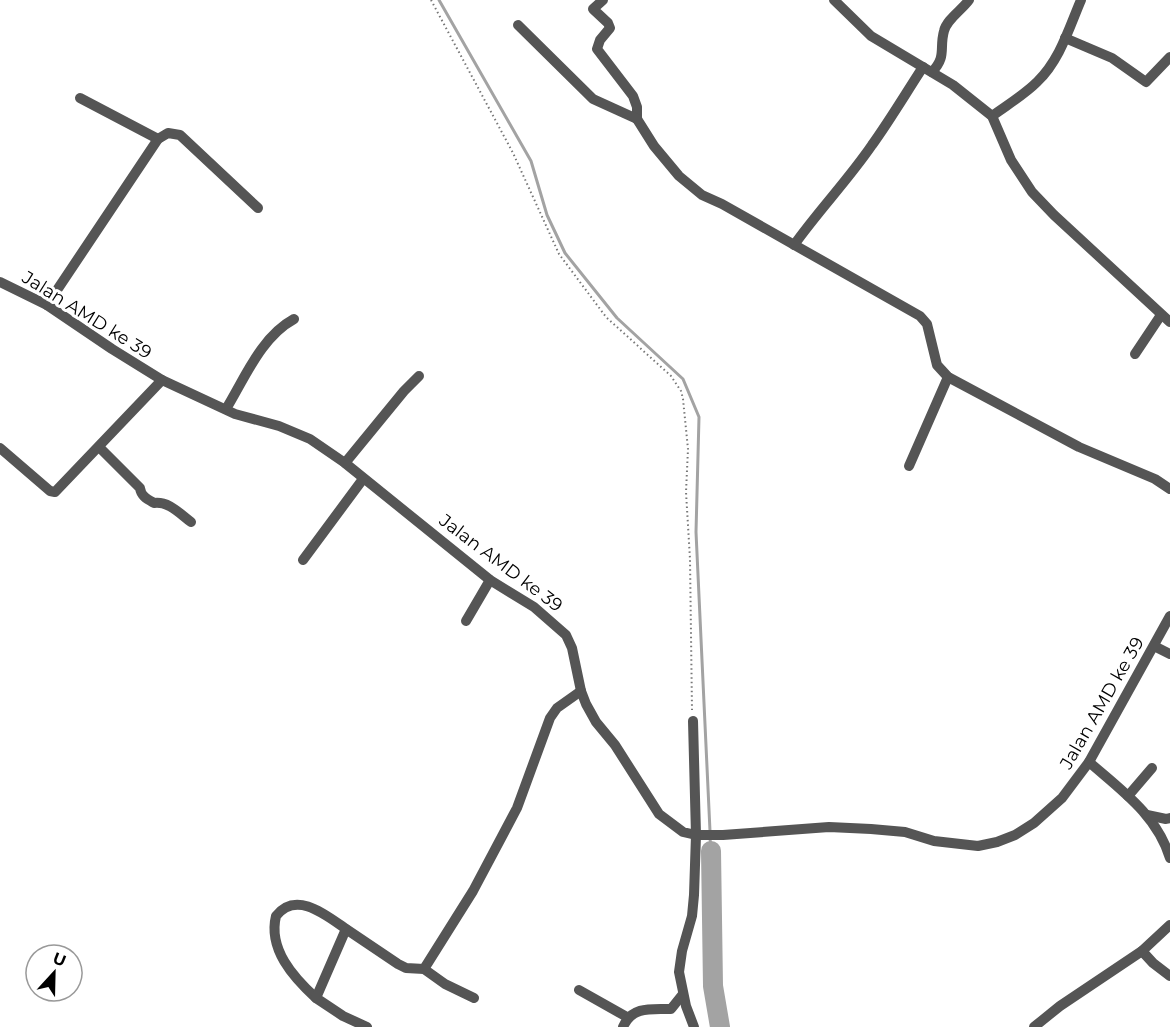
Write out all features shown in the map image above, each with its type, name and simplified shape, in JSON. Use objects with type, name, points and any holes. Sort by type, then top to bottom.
[{"type":"street","points":[[603,0],[593,9],[608,23],[610,28],[600,40],[597,49],[633,96],[638,107],[637,119]]},
{"type":"street","points":[[834,0],[871,36],[968,95],[992,116],[1011,160],[1032,192],[1166,318],[1135,354]]},
{"type":"street","points":[[794,244],[872,146],[927,69],[939,65],[944,31],[948,23],[969,0]]},
{"type":"street","points":[[992,116],[1038,82],[1051,66],[1081,0]]},
{"type":"street","points":[[518,25],[593,99],[637,119],[654,146],[679,176],[702,195],[723,204],[920,316],[927,324],[937,365],[948,377],[1079,447],[1155,478],[1170,489]]},
{"type":"street","points":[[1065,38],[1112,58],[1146,82],[1170,57]]},
{"type":"street","points":[[80,98],[158,139]]},
{"type":"street","points":[[46,305],[158,139],[168,133],[180,135],[258,208]]},
{"type":"street","name":"Jalan AMD ke 39","points":[[0,282],[46,305],[162,380],[226,409],[301,435],[345,463],[490,580],[534,607],[566,636],[572,648],[581,691],[596,722],[615,745],[659,814],[683,832],[696,835],[723,835],[829,827],[905,832],[934,841],[966,845],[987,844],[1015,835],[1034,823],[1062,798],[1089,762],[1170,616]]},
{"type":"street","points":[[226,409],[268,341],[285,324],[294,319]]},
{"type":"street","points":[[345,463],[419,375]]},
{"type":"street","points":[[909,466],[948,377]]},
{"type":"street","points":[[0,448],[50,491],[55,492],[162,380]]},
{"type":"street","points":[[99,447],[140,488],[141,493],[148,500],[171,506],[191,522]]},
{"type":"street","points":[[303,560],[363,479]]},
{"type":"street","points":[[466,621],[490,580]]},
{"type":"street","points":[[1154,646],[1170,654]]},
{"type":"street","points":[[424,969],[473,891],[517,808],[550,718],[557,708],[581,691]]},
{"type":"street","points":[[693,721],[696,835],[692,916],[680,964],[682,994],[694,1027]]},
{"type":"street","points":[[1089,762],[1147,815],[1165,840],[1170,858]]},
{"type":"street","points":[[1128,796],[1152,768]]},
{"type":"street","points":[[1147,815],[1170,818]]},
{"type":"street","points":[[367,1027],[343,1016],[316,998],[300,983],[280,954],[274,936],[276,916],[288,905],[299,904],[315,909],[398,964],[406,968],[424,969],[449,987],[474,998]]},
{"type":"street","points":[[1034,1027],[1060,1006],[1142,951],[1170,926]]},
{"type":"street","points":[[316,998],[346,929]]},
{"type":"street","points":[[1142,951],[1170,976]]},
{"type":"street","points":[[579,990],[625,1022],[640,1011],[671,1009],[682,994]]},
{"type":"path","points":[[431,0],[513,153],[559,254],[606,317],[662,367],[681,391],[688,449],[686,492],[690,559],[693,721]]},
{"type":"waterway","points":[[439,0],[531,161],[547,215],[565,253],[617,318],[683,379],[699,417],[696,532],[710,831]]},
{"type":"waterway","points":[[710,838],[711,851]]},
{"type":"waterway","points":[[711,851],[713,986],[720,1027]]}]
